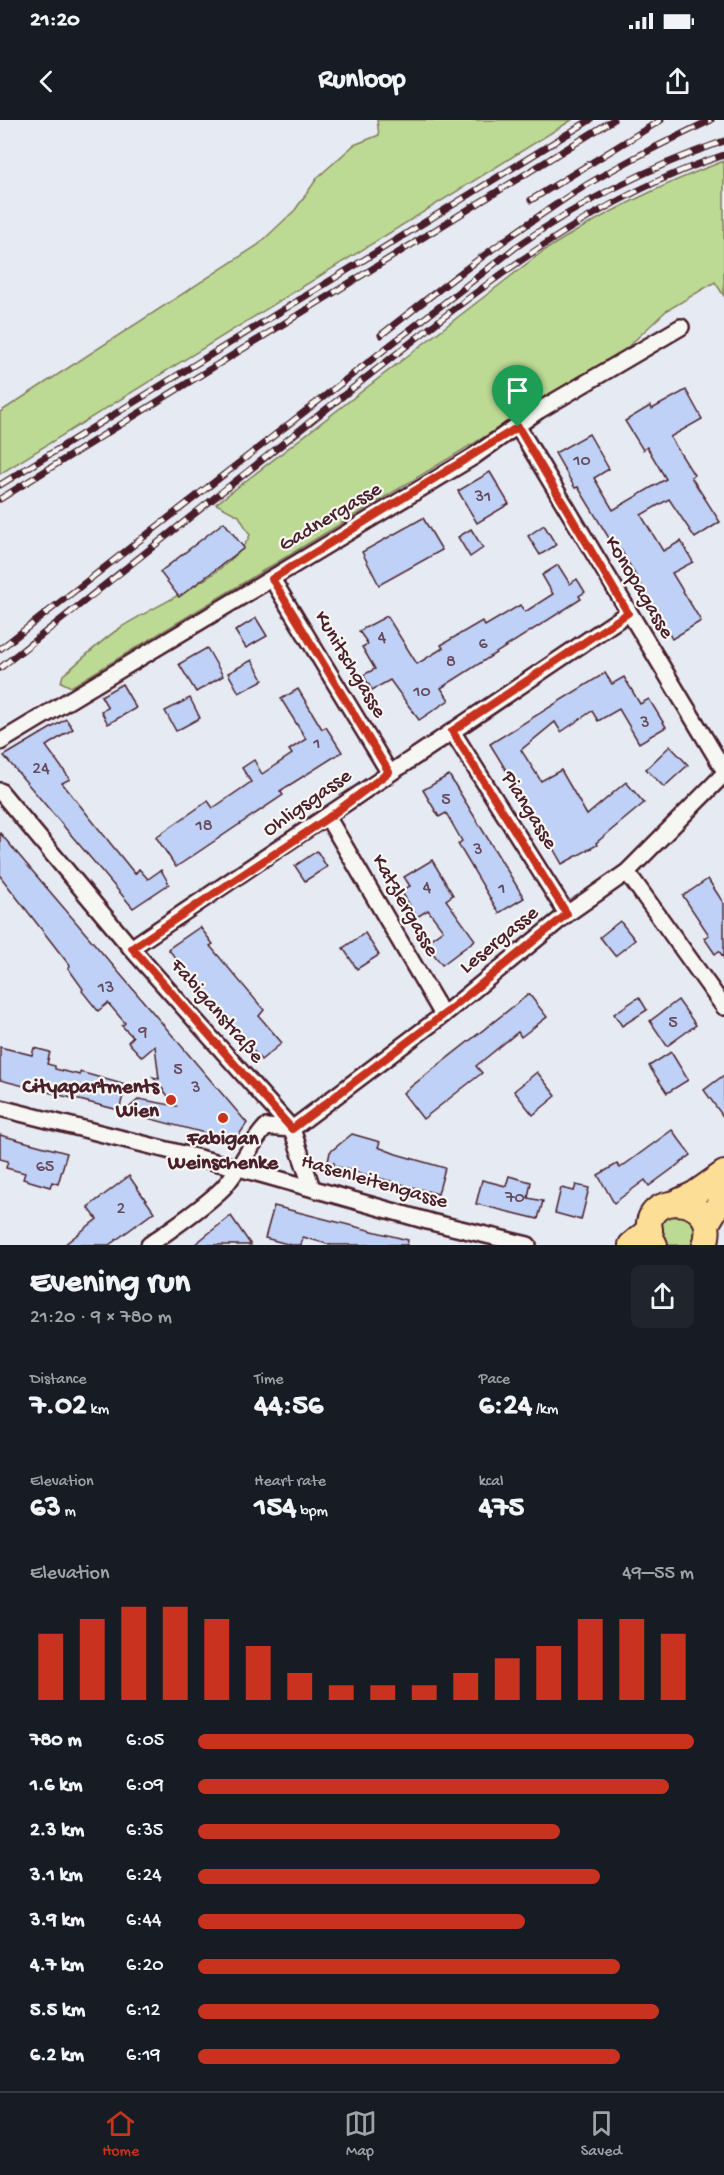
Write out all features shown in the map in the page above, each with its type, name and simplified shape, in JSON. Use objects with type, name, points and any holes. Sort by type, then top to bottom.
[{"type":"main road","points":[[631,1245],[653,1237],[653,1219],[660,1209],[694,1194],[724,1173]]},
{"type":"main road","points":[[706,1234],[724,1195]]},
{"type":"main road","points":[[679,1201],[698,1207],[706,1234]]},
{"type":"street","name":"Gadnergasse","points":[[0,741],[272,579],[518,427],[547,406],[681,327]]},
{"type":"street","name":"Konopagasse","points":[[518,427],[724,772]]},
{"type":"street","name":"Kunitschgasse","points":[[272,579],[389,772]]},
{"type":"street","name":"Ohligsgasse","points":[[132,948],[328,818],[389,772],[628,613]]},
{"type":"street","name":"Piangasse","points":[[452,731],[567,914]]},
{"type":"street","name":"Lesergasse","points":[[292,1129],[443,1015],[567,914],[627,872],[724,772]]},
{"type":"street","name":"Fabiganstraße","points":[[0,791],[132,948],[292,1129],[312,1188]]},
{"type":"street","name":"Katzlergasse","points":[[328,818],[443,1015]]},
{"type":"street","points":[[627,872],[724,1007]]},
{"type":"street","name":"Hasenleitengasse","points":[[0,1108],[239,1168],[431,1222],[528,1245]]},
{"type":"street","points":[[149,1245],[222,1188],[239,1168],[252,1141],[266,1127],[292,1129]]},
{"type":"green space","points":[[377,120],[572,120],[0,474],[0,412],[258,245],[295,210],[318,177],[354,145],[379,135]]},
{"type":"green space","points":[[724,161],[724,296],[715,282],[666,311],[618,356],[71,687],[61,682],[63,675],[113,633],[211,575],[241,549],[250,535],[239,516],[216,504],[542,252],[631,202]]},
{"type":"green space","points":[[671,1213],[693,1215],[697,1241],[693,1245],[668,1245],[665,1242],[662,1224]]},
{"type":"building","points":[[686,390],[702,419],[670,437],[694,475],[691,477],[720,522],[695,538],[669,499],[641,515],[663,551],[681,541],[693,562],[672,573],[701,621],[672,639],[621,550],[618,553],[555,453],[589,434],[609,469],[594,478],[613,510],[666,479],[647,447],[643,450],[625,421],[650,406],[652,409]]},
{"type":"building","points":[[490,472],[509,504],[477,523],[458,491]]},
{"type":"building","points":[[423,518],[442,550],[379,585],[362,552]]},
{"type":"building","points":[[224,522],[244,548],[179,597],[160,572]]},
{"type":"building","points":[[544,525],[556,545],[540,555],[528,536]]},
{"type":"building","points":[[471,529],[483,548],[470,557],[458,537]]},
{"type":"building","points":[[558,565],[570,584],[577,579],[585,592],[579,596],[581,599],[441,688],[449,700],[419,720],[390,680],[372,690],[363,675],[375,669],[362,647],[368,644],[359,631],[387,616],[417,664],[443,648],[441,645],[482,621],[485,626],[520,605],[525,612],[553,594],[542,575]]},
{"type":"building","points":[[256,618],[267,636],[246,648],[235,631]]},
{"type":"building","points":[[207,648],[223,676],[196,692],[179,664]]},
{"type":"building","points":[[252,660],[263,680],[239,693],[228,673]]},
{"type":"building","points":[[605,673],[612,684],[624,677],[640,704],[649,699],[666,727],[639,743],[619,709],[598,721],[592,711],[561,732],[555,722],[521,750],[541,781],[561,770],[587,815],[626,782],[644,803],[596,843],[597,845],[562,864],[533,813],[529,815],[518,794],[520,793],[490,744]]},
{"type":"building","points":[[122,684],[136,708],[108,724],[101,711],[108,708],[101,696]]},
{"type":"building","points":[[298,689],[322,729],[326,727],[342,752],[280,791],[283,795],[176,867],[156,837],[208,801],[213,808],[251,782],[242,768],[254,760],[262,774],[292,754],[289,750],[306,739],[281,699]]},
{"type":"building","points":[[190,698],[200,718],[176,731],[165,711]]},
{"type":"building","points":[[66,719],[73,729],[46,746],[70,779],[62,783],[135,874],[139,869],[148,879],[161,870],[169,884],[133,908],[4,756]]},
{"type":"building","points":[[670,746],[688,765],[664,787],[646,769]]},
{"type":"building","points":[[449,775],[524,898],[499,913],[458,844],[462,841],[446,813],[439,817],[423,790]]},
{"type":"building","points":[[0,833],[247,1123],[235,1141],[124,1112],[139,1099],[176,1106],[153,1077],[159,1079],[155,1046],[142,1057],[128,1042],[133,1037],[122,1026],[125,1023],[108,1003],[98,1011],[82,991],[83,989],[68,968],[70,966],[0,876]]},
{"type":"building","points":[[317,851],[327,867],[305,881],[295,866]]},
{"type":"building","points":[[432,860],[453,895],[446,900],[475,940],[442,965],[425,943],[443,930],[428,910],[417,917],[401,891],[410,886],[404,877]]},
{"type":"building","points":[[708,879],[724,904],[724,958],[719,951],[715,954],[704,938],[709,935],[683,896]]},
{"type":"building","points":[[620,921],[635,940],[615,956],[600,937]]},
{"type":"building","points":[[200,927],[213,944],[210,946],[264,1010],[259,1016],[282,1043],[261,1060],[168,949]]},
{"type":"building","points":[[365,933],[379,955],[357,969],[343,948]]},
{"type":"building","points":[[529,994],[547,1017],[521,1037],[518,1032],[476,1066],[482,1073],[423,1119],[403,1093]]},
{"type":"building","points":[[639,997],[647,1010],[622,1026],[614,1014]]},
{"type":"building","points":[[678,1000],[696,1025],[667,1046],[650,1021]]},
{"type":"building","points":[[0,1047],[32,1055],[34,1048],[50,1052],[47,1064],[55,1066],[55,1069],[80,1075],[80,1072],[126,1085],[119,1110],[0,1080]]},
{"type":"building","points":[[671,1052],[688,1080],[667,1093],[649,1066]]},
{"type":"building","points":[[537,1072],[556,1096],[533,1115],[514,1091]]},
{"type":"building","points":[[724,1075],[724,1118],[704,1090]]},
{"type":"building","points":[[672,1130],[691,1155],[649,1186],[645,1180],[614,1203],[598,1175],[617,1164],[620,1168]]},
{"type":"building","points":[[352,1134],[380,1142],[378,1147],[396,1154],[445,1168],[438,1194],[334,1166],[334,1163],[328,1162],[330,1152]]},
{"type":"building","points":[[0,1135],[67,1153],[58,1184],[52,1182],[50,1187],[23,1179],[25,1173],[6,1168],[8,1161],[0,1159]]},
{"type":"building","points":[[129,1176],[154,1212],[109,1245],[64,1245],[97,1219],[88,1207]]},
{"type":"building","points":[[509,1176],[531,1182],[528,1198],[543,1201],[538,1219],[476,1204],[482,1180],[506,1186]]},
{"type":"building","points":[[576,1185],[589,1188],[581,1220],[555,1213],[561,1188],[574,1191]]},
{"type":"building","points":[[274,1206],[408,1240],[407,1245],[331,1245],[303,1237],[301,1245],[291,1245],[265,1238]]},
{"type":"building","points":[[231,1216],[251,1245],[194,1245],[214,1229]]},
{"type":"railway","points":[[0,485],[590,120]]},
{"type":"railway","points":[[0,499],[613,120]]},
{"type":"railway","points":[[531,200],[661,120]]},
{"type":"railway","points":[[381,335],[488,253],[573,194],[631,160],[711,120]]},
{"type":"railway","points":[[0,649],[516,247],[565,215],[616,187],[669,162],[724,141]]},
{"type":"railway","points":[[0,668],[313,419],[531,253],[624,198],[673,174],[724,155]]},
{"type":"place","name":"Cityapartments Wien","points":[[171,1100]]},
{"type":"place","name":"Fabigan Weinschenke","points":[[223,1118]]},
{"type":"route","points":[[518,427],[628,613],[452,731],[567,914],[443,1015],[292,1129],[132,948],[328,818],[389,772],[272,579],[473,457],[518,427]]}]
